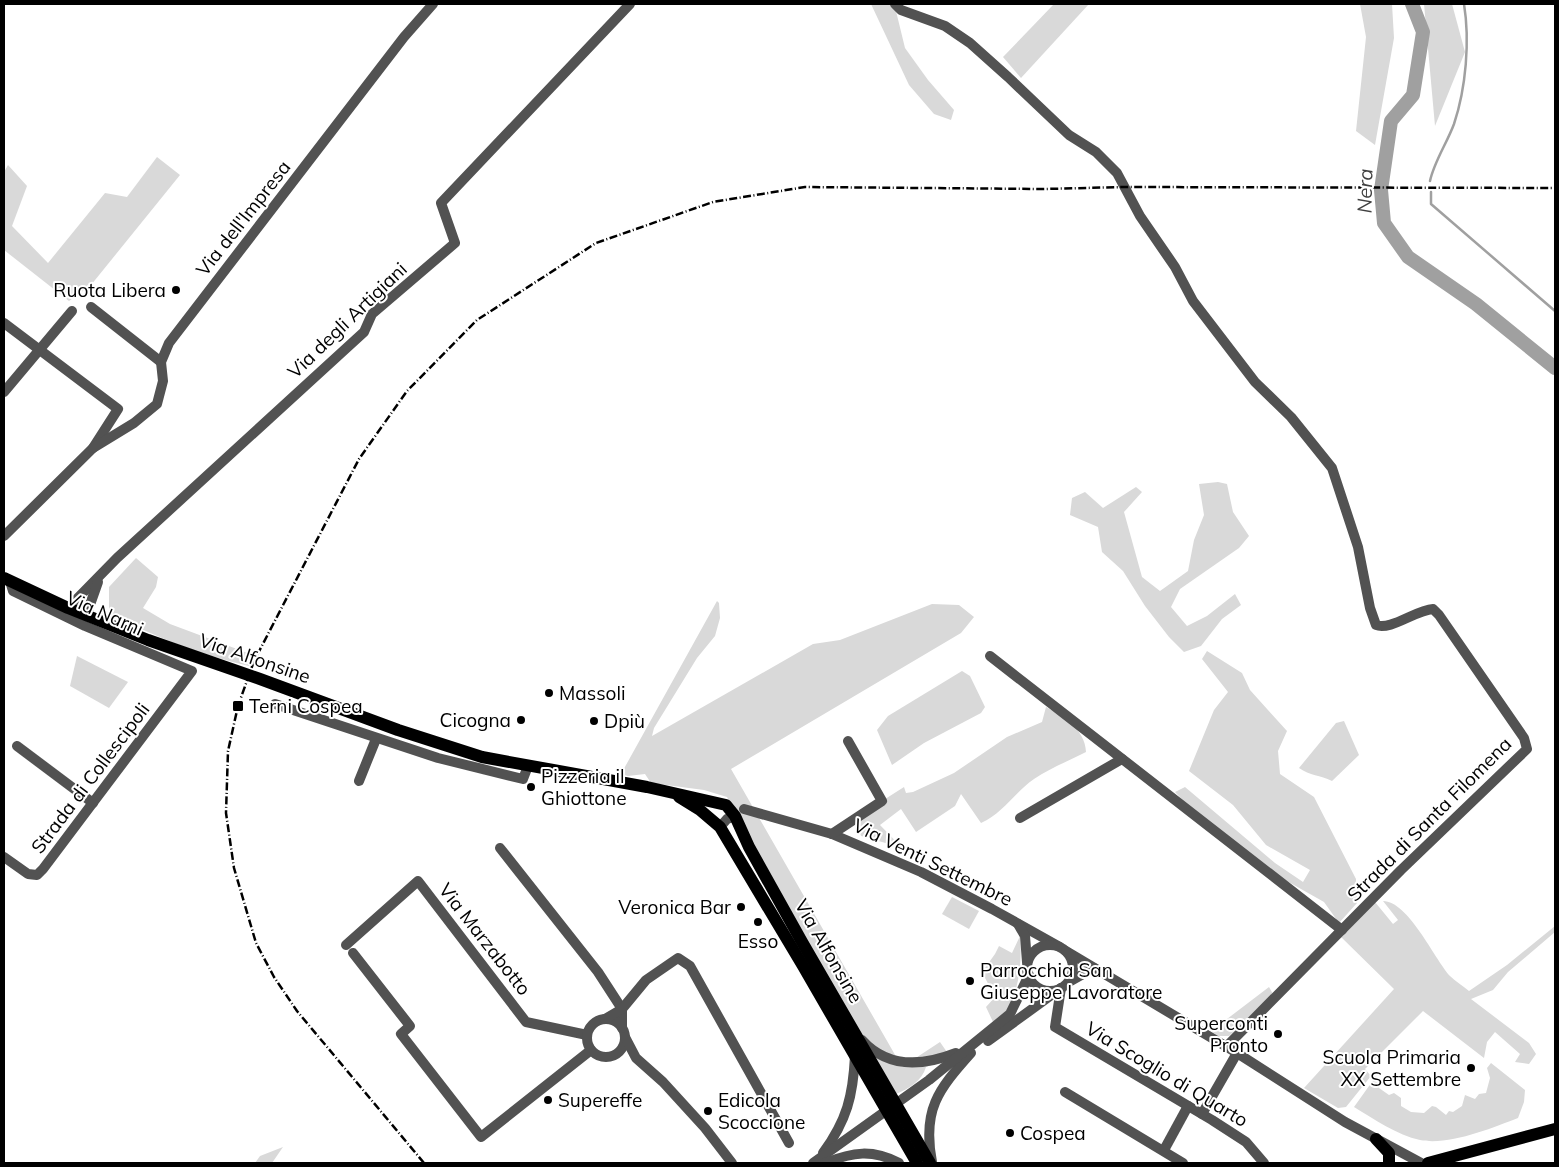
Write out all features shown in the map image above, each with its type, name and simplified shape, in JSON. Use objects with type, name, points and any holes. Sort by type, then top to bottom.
[{"type":"main road","name":"Via Narni","points":[[7,580],[86,616]]},
{"type":"main road","name":"Via Alfonsine","points":[[86,616],[398,730],[482,757],[671,792],[726,805],[739,812],[749,847],[854,1032],[885,1097]]},
{"type":"main road","name":"Via Alfonsine","points":[[671,792],[700,810],[720,827],[855,1056],[931,1163]]},
{"type":"main road","name":"Via Alfonsine","points":[[897,1117],[917,1163]]},
{"type":"main road","points":[[1428,1163],[1462,1158],[1555,1129]]},
{"type":"main road","points":[[1376,1139],[1389,1154],[1389,1163]]},
{"type":"street","name":"Via dell'Impresa","points":[[93,448],[134,423],[157,404],[163,381],[161,362],[169,343],[404,37],[433,4]]},
{"type":"street","name":"Via degli Artigiani","points":[[68,608],[99,579],[117,558],[364,332],[372,314],[455,243],[441,203],[630,4]]},
{"type":"street","name":"Strada di Santa Filomena","points":[[895,4],[901,10],[945,26],[970,43],[1069,135],[1096,152],[1117,173],[1140,216],[1175,267],[1193,301],[1255,382],[1291,417],[1332,468],[1358,547],[1370,608],[1376,624],[1381,627],[1423,610],[1433,609],[1524,738],[1527,749],[1342,930],[1226,1047]]},
{"type":"street","points":[[91,307],[161,362]]},
{"type":"street","points":[[4,392],[72,311]]},
{"type":"street","points":[[4,323],[118,410],[93,448],[4,536]]},
{"type":"street","name":"Via degli Artigiani","points":[[86,616],[99,579]]},
{"type":"street","name":"Via Narni","points":[[7,580],[13,591],[85,626],[192,671]]},
{"type":"street","points":[[990,656],[1342,930]]},
{"type":"street","name":"Strada di Collescipoli","points":[[4,857],[28,874],[37,874],[93,804],[192,671]]},
{"type":"street","name":"Via Alfonsine","points":[[275,704],[438,758],[523,779],[528,766]]},
{"type":"street","points":[[359,780],[376,739]]},
{"type":"street","name":"Via Venti Settembre","points":[[832,834],[882,801],[848,741]]},
{"type":"street","name":"Strada di Collescipoli","points":[[18,746],[93,804]]},
{"type":"street","points":[[1020,818],[1122,759]]},
{"type":"street","points":[[720,827],[727,819],[739,812]]},
{"type":"street","name":"Via Venti Settembre","points":[[739,812],[832,834],[921,872],[1063,949],[1376,1139],[1421,1163]]},
{"type":"street","points":[[500,848],[598,972],[622,1009],[624,1033],[622,1048],[619,1052],[608,1057],[596,1054],[591,1050],[587,1035],[593,1024],[622,1009],[646,980],[678,958],[690,966],[789,1143]]},
{"type":"street","name":"Via Marzabotto","points":[[346,944],[418,881],[526,1022],[587,1035]]},
{"type":"street","name":"Via Venti Settembre","points":[[1018,923],[1025,936],[1028,971]]},
{"type":"street","points":[[931,1163],[929,1148],[930,1118],[938,1093],[969,1051],[1010,1014],[1028,971],[1028,960],[1036,950],[1048,945],[1063,949],[1070,956],[1073,970],[1064,985],[1049,990],[1038,987]]},
{"type":"street","points":[[353,953],[410,1026],[401,1034],[481,1137],[591,1050]]},
{"type":"street","points":[[1077,976],[1084,962]]},
{"type":"street","points":[[820,1162],[969,1051],[1077,976],[1094,968]]},
{"type":"street","points":[[1028,971],[1044,999]]},
{"type":"street","name":"Via Scoglio di Quarto","points":[[1064,985],[1055,1027],[1246,1142],[1264,1163]]},
{"type":"street","points":[[605,1019],[616,1022],[624,1033],[636,1058]]},
{"type":"street","points":[[854,1032],[881,1056],[894,1061],[929,1063],[969,1051]]},
{"type":"street","points":[[619,1052],[636,1058],[663,1082],[705,1128],[732,1163]]},
{"type":"street","points":[[1202,1114],[1237,1053]]},
{"type":"street","points":[[820,1162],[847,1113],[854,1080],[855,1056]]},
{"type":"street","points":[[1065,1092],[1183,1163]]},
{"type":"street","points":[[1164,1150],[1188,1106]]},
{"type":"street","points":[[820,1162],[845,1155],[866,1153],[884,1155],[900,1163]]},
{"type":"shaded area","points":[[871,4],[892,4],[895,7],[905,48],[928,80],[954,110],[951,120],[934,114],[909,85]]},
{"type":"shaded area","points":[[1054,4],[1089,4],[1021,78],[1003,57]]},
{"type":"shaded area","points":[[1360,4],[1392,4],[1394,38],[1375,145],[1356,131],[1366,37]]},
{"type":"shaded area","points":[[1424,4],[1452,4],[1465,52],[1435,126]]},
{"type":"shaded area","points":[[157,157],[180,175],[91,285],[69,301],[4,250],[4,172],[8,165],[27,186],[12,226],[48,263],[105,193],[127,197]]},
{"type":"shaded area","points":[[1218,482],[1227,484],[1233,512],[1249,536],[1239,548],[1180,589],[1171,607],[1187,626],[1207,616],[1235,594],[1241,605],[1222,619],[1201,646],[1184,652],[1169,637],[1145,606],[1123,571],[1102,552],[1098,527],[1070,515],[1072,498],[1085,492],[1103,508],[1136,487],[1142,492],[1124,512],[1142,577],[1160,591],[1188,571],[1194,540],[1204,515],[1199,484]]},
{"type":"shaded area","points":[[136,558],[158,577],[156,587],[143,608],[170,624],[253,655],[249,666],[178,644],[109,614],[109,587]]},
{"type":"shaded area","points":[[717,601],[719,603],[720,618],[715,636],[697,658],[654,728],[652,736],[813,644],[840,640],[932,604],[959,605],[974,617],[961,633],[731,769],[902,1067],[940,1042],[951,1058],[926,1067],[918,1080],[910,1087],[896,1094],[817,962],[727,797],[704,790],[651,783],[645,774],[628,776],[621,774]]},
{"type":"shaded area","points":[[1207,651],[1242,673],[1250,690],[1287,731],[1278,751],[1280,774],[1314,797],[1356,879],[1357,903],[1339,923],[1324,902],[1278,876],[1190,808],[1175,792],[1185,787],[1275,863],[1303,882],[1310,870],[1266,845],[1233,805],[1189,771],[1214,710],[1228,692],[1202,659]]},
{"type":"shaded area","points":[[77,656],[128,682],[109,708],[70,686]]},
{"type":"shaded area","points":[[962,671],[970,676],[985,707],[981,713],[924,743],[892,765],[877,730],[888,716]]},
{"type":"shaded area","points":[[1046,707],[1060,715],[1078,730],[1085,744],[1086,752],[1034,779],[996,814],[981,823],[961,794],[955,806],[916,832],[901,809],[880,825],[909,855],[889,844],[861,836],[857,824],[882,801],[904,787],[906,793],[913,792],[954,773],[1007,737],[1042,722]]},
{"type":"shaded area","points":[[1344,721],[1359,755],[1332,781],[1307,773],[1299,768],[1336,723]]},
{"type":"shaded area","points":[[952,897],[979,911],[969,929],[942,914]]},
{"type":"shaded area","points":[[1383,901],[1392,903],[1402,910],[1420,932],[1450,976],[1469,991],[1507,965],[1555,926],[1555,932],[1508,972],[1493,990],[1471,999],[1529,1043],[1536,1054],[1529,1064],[1515,1062],[1520,1054],[1495,1032],[1487,1042],[1484,1058],[1423,1011],[1365,1069],[1371,1076],[1346,1107],[1338,1108],[1304,1088],[1394,989],[1341,937],[1375,902],[1393,924],[1398,920]]},
{"type":"shaded area","points":[[1020,936],[1021,953],[1016,990],[1008,1009],[994,1024],[986,1007],[995,997],[982,972],[999,946],[1012,953]]},
{"type":"shaded area","points":[[1269,987],[1273,994],[1229,1036],[1218,1036],[1207,1028],[1210,1022],[1227,1019]]},
{"type":"shaded area","points":[[1491,1063],[1525,1090],[1524,1102],[1518,1118],[1470,1135],[1443,1140],[1420,1140],[1394,1131],[1354,1107],[1374,1079],[1371,1076],[1376,1076],[1379,1088],[1389,1095],[1394,1093],[1401,1098],[1401,1106],[1411,1112],[1424,1113],[1432,1106],[1446,1115],[1449,1111],[1453,1112],[1462,1106],[1465,1095],[1475,1099],[1479,1094],[1486,1093],[1490,1078],[1487,1068]]},
{"type":"shaded area","points":[[283,1147],[272,1163],[255,1163],[260,1156]]},
{"type":"waterway","name":"Nera","points":[[1412,4],[1423,32],[1413,95],[1391,121],[1381,190],[1384,223],[1408,257],[1476,304],[1555,368]]},
{"type":"waterway","points":[[1430,181],[1434,167],[1454,124],[1464,80],[1467,49],[1464,4]]},
{"type":"waterway","points":[[1431,192],[1431,204],[1555,311]]},
{"type":"railway","points":[[424,1163],[297,1011],[274,977],[256,943],[234,868],[226,813],[228,751],[238,706],[254,661],[359,459],[407,391],[477,320],[596,243],[713,202],[805,187],[1044,189],[1124,187],[1555,188]]},
{"type":"place","name":"Ruota Libera","points":[[176,290]]},
{"type":"place","name":"Massoli","points":[[549,693]]},
{"type":"place","name":"Terni Cospea","points":[[238,706]]},
{"type":"place","name":"Cicogna","points":[[521,720]]},
{"type":"place","name":"Dpiù","points":[[594,721]]},
{"type":"place","name":"Pizzeria il Ghiottone","points":[[531,787]]},
{"type":"place","name":"Veronica Bar","points":[[741,907]]},
{"type":"place","name":"Esso","points":[[758,922]]},
{"type":"place","name":"Parrocchia San Giuseppe Lavoratore","points":[[970,981]]},
{"type":"place","name":"Superconti Pronto","points":[[1278,1034]]},
{"type":"place","name":"Scuola Primaria XX Settembre","points":[[1471,1068]]},
{"type":"place","name":"Supereffe","points":[[548,1100]]},
{"type":"place","name":"Edicola Scoccione","points":[[708,1111]]},
{"type":"place","name":"Cospea","points":[[1010,1133]]}]
